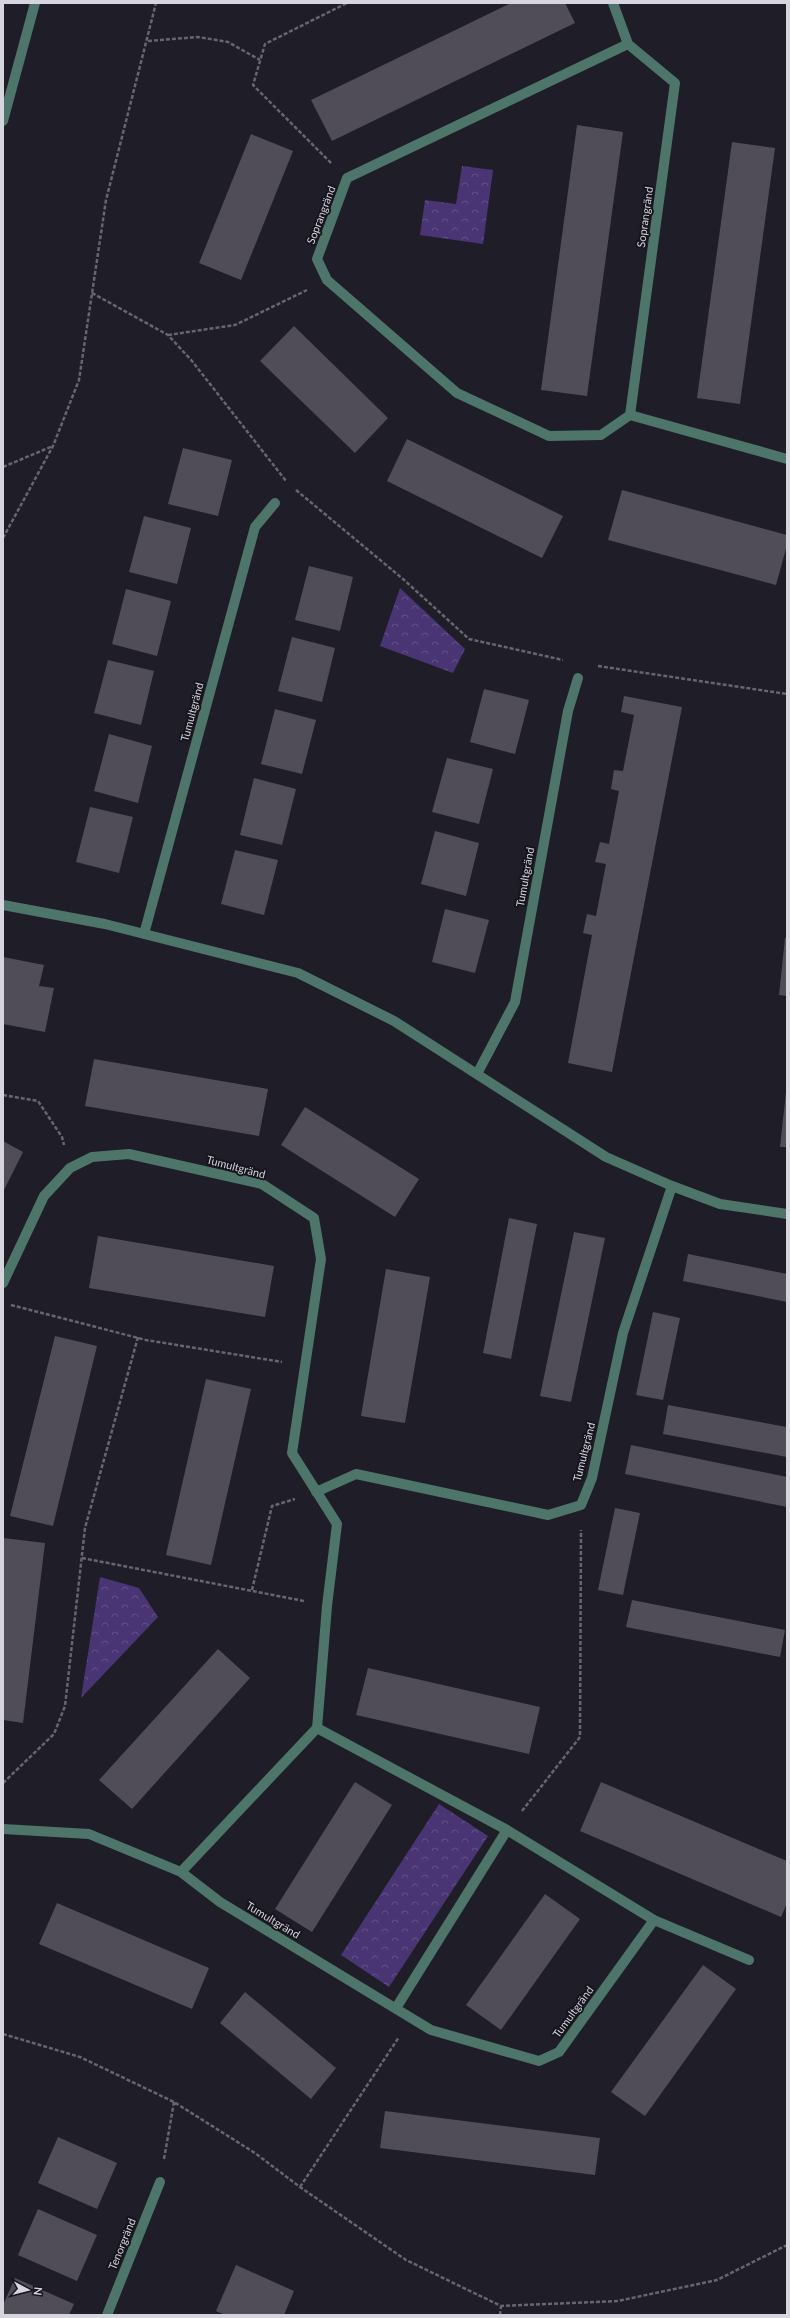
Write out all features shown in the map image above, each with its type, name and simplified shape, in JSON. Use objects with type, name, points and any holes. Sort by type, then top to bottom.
[{"type":"street","points":[[3,121],[35,3]]},
{"type":"street","points":[[613,3],[628,44]]},
{"type":"street","name":"Soprangränd","points":[[628,44],[675,83],[630,415],[601,434],[548,436],[457,393],[327,280],[317,259],[347,178],[628,44]]},
{"type":"street","points":[[630,415],[787,459]]},
{"type":"street","name":"Tumultgränd","points":[[144,934],[256,527],[275,503]]},
{"type":"street","name":"Tumultgränd","points":[[477,1074],[515,1002],[568,711],[578,678]]},
{"type":"street","points":[[3,905],[105,924],[298,973],[394,1021],[606,1157],[672,1186],[720,1204],[787,1214]]},
{"type":"street","name":"Tumultgränd","points":[[3,1283],[44,1196],[70,1168],[92,1157],[129,1154],[262,1184],[314,1218],[321,1259],[292,1453],[337,1524],[327,1606],[318,1728]]},
{"type":"street","name":"Tumultgränd","points":[[581,1505],[592,1478],[623,1333],[672,1186]]},
{"type":"street","points":[[316,1492],[356,1474],[548,1515],[581,1505]]},
{"type":"street","points":[[181,1872],[318,1728],[507,1830],[654,1920],[749,1960]]},
{"type":"street","name":"Tumultgränd","points":[[3,1829],[89,1834],[181,1872],[220,1902],[431,2030],[539,2061],[559,2052],[654,1920]]},
{"type":"street","points":[[396,2008],[507,1830]]},
{"type":"street","name":"Tenorgränd","points":[[107,2315],[160,2182]]},
{"type":"path","points":[[3,538],[53,446],[79,380],[106,200],[148,41],[156,3]]},
{"type":"path","points":[[347,3],[265,44],[253,85],[347,178]]},
{"type":"path","points":[[148,41],[198,37],[228,42],[260,60]]},
{"type":"path","points":[[168,335],[235,325],[327,280]]},
{"type":"path","points":[[92,292],[168,335],[192,361],[278,474],[288,483]]},
{"type":"path","points":[[3,467],[53,446]]},
{"type":"path","points":[[292,488],[403,579],[469,639],[571,662]]},
{"type":"path","points":[[594,666],[787,694]]},
{"type":"path","points":[[3,1095],[38,1101],[62,1137],[70,1168]]},
{"type":"path","points":[[3,1303],[138,1338],[304,1366]]},
{"type":"path","points":[[3,1783],[54,1734],[65,1706],[85,1528],[138,1338]]},
{"type":"path","points":[[252,1590],[272,1506],[316,1492]]},
{"type":"path","points":[[507,1830],[580,1737],[581,1505]]},
{"type":"path","points":[[82,1558],[252,1590],[327,1606]]},
{"type":"path","points":[[300,2187],[411,2019]]},
{"type":"path","points":[[3,2034],[80,2057],[174,2102],[255,2153],[300,2187],[406,2260],[502,2306],[618,2301],[717,2280],[787,2245]]},
{"type":"path","points":[[160,2182],[174,2102]]},
{"type":"path","points":[[500,2315],[502,2306]]},
{"type":"green space","points":[[462,166],[493,170],[483,244],[420,235],[425,200],[456,204]]},
{"type":"green space","points":[[400,588],[465,649],[453,673],[380,646]]},
{"type":"green space","points":[[100,1577],[139,1588],[158,1617],[81,1698]]},
{"type":"green space","points":[[439,1804],[488,1836],[389,1987],[341,1955]]},
{"type":"building","points":[[511,3],[565,3],[575,23],[332,141],[311,100]]},
{"type":"building","points":[[577,125],[623,132],[587,396],[541,390]]},
{"type":"building","points":[[251,134],[293,151],[241,280],[199,263]]},
{"type":"building","points":[[732,142],[775,148],[740,404],[697,398]]},
{"type":"building","points":[[294,326],[388,418],[355,453],[260,361]]},
{"type":"building","points":[[407,439],[563,516],[542,558],[387,481]]},
{"type":"building","points":[[183,448],[232,460],[218,516],[168,504]]},
{"type":"building","points":[[622,490],[787,535],[787,545],[776,585],[608,540]]},
{"type":"building","points":[[144,516],[191,528],[177,584],[129,572]]},
{"type":"building","points":[[309,566],[353,577],[340,631],[295,620]]},
{"type":"building","points":[[126,589],[171,601],[157,656],[112,644]]},
{"type":"building","points":[[292,637],[335,648],[322,702],[278,691]]},
{"type":"building","points":[[108,660],[154,671],[141,725],[94,713]]},
{"type":"building","points":[[484,689],[529,700],[515,754],[470,742]]},
{"type":"building","points":[[624,696],[682,707],[612,1072],[568,1063],[592,935],[583,933],[587,914],[596,916],[606,864],[595,862],[600,842],[609,844],[619,791],[611,789],[614,770],[623,771],[634,715],[621,712]]},
{"type":"building","points":[[275,709],[316,720],[302,774],[261,764]]},
{"type":"building","points":[[109,734],[152,746],[138,803],[94,791]]},
{"type":"building","points":[[447,758],[493,769],[479,824],[432,812]]},
{"type":"building","points":[[254,778],[296,789],[282,845],[240,835]]},
{"type":"building","points":[[90,807],[133,817],[119,873],[76,862]]},
{"type":"building","points":[[435,831],[479,843],[466,896],[421,884]]},
{"type":"building","points":[[235,850],[278,860],[264,915],[221,904]]},
{"type":"building","points":[[445,909],[489,920],[475,973],[432,962]]},
{"type":"building","points":[[785,938],[787,938],[787,996],[779,995]]},
{"type":"building","points":[[3,957],[44,965],[39,986],[54,988],[45,1032],[3,1024]]},
{"type":"building","points":[[94,1059],[268,1089],[259,1136],[85,1106]]},
{"type":"building","points":[[786,1092],[787,1147],[780,1147]]},
{"type":"building","points":[[305,1107],[419,1179],[395,1217],[281,1145]]},
{"type":"building","points":[[3,1141],[23,1152],[3,1192]]},
{"type":"building","points":[[509,1218],[537,1224],[511,1359],[483,1353]]},
{"type":"building","points":[[574,1232],[605,1238],[571,1402],[540,1396]]},
{"type":"building","points":[[98,1236],[274,1266],[265,1317],[89,1288]]},
{"type":"building","points":[[688,1254],[787,1274],[787,1302],[683,1281]]},
{"type":"building","points":[[386,1269],[430,1277],[405,1423],[361,1416]]},
{"type":"building","points":[[653,1312],[680,1318],[663,1400],[636,1395]]},
{"type":"building","points":[[55,1336],[97,1346],[53,1526],[10,1516]]},
{"type":"building","points":[[206,1379],[251,1389],[211,1565],[166,1555]]},
{"type":"building","points":[[668,1405],[787,1427],[787,1457],[663,1434]]},
{"type":"building","points":[[631,1445],[787,1477],[787,1507],[625,1474]]},
{"type":"building","points":[[615,1508],[640,1513],[623,1595],[598,1590]]},
{"type":"building","points":[[3,1538],[45,1543],[23,1723],[3,1720]]},
{"type":"building","points":[[632,1600],[785,1630],[780,1657],[626,1627]]},
{"type":"building","points":[[218,1649],[250,1678],[132,1809],[99,1780]]},
{"type":"building","points":[[368,1668],[540,1707],[529,1754],[356,1715]]},
{"type":"building","points":[[355,1782],[392,1805],[312,1932],[275,1909]]},
{"type":"building","points":[[601,1782],[787,1861],[787,1903],[781,1917],[580,1831]]},
{"type":"building","points":[[545,1894],[580,1919],[501,2030],[466,2005]]},
{"type":"building","points":[[57,1903],[209,1968],[192,2009],[39,1944]]},
{"type":"building","points":[[703,1965],[736,1989],[645,2116],[611,2092]]},
{"type":"building","points":[[245,1992],[336,2068],[311,2099],[220,2023]]},
{"type":"building","points":[[385,2111],[600,2138],[595,2175],[380,2148]]},
{"type":"building","points":[[58,2137],[117,2163],[97,2209],[38,2183]]},
{"type":"building","points":[[38,2209],[97,2235],[77,2281],[18,2255]]},
{"type":"building","points":[[236,2265],[294,2291],[284,2315],[225,2315],[216,2311]]},
{"type":"building","points":[[15,2278],[74,2304],[69,2315],[3,2315],[3,2305]]}]
